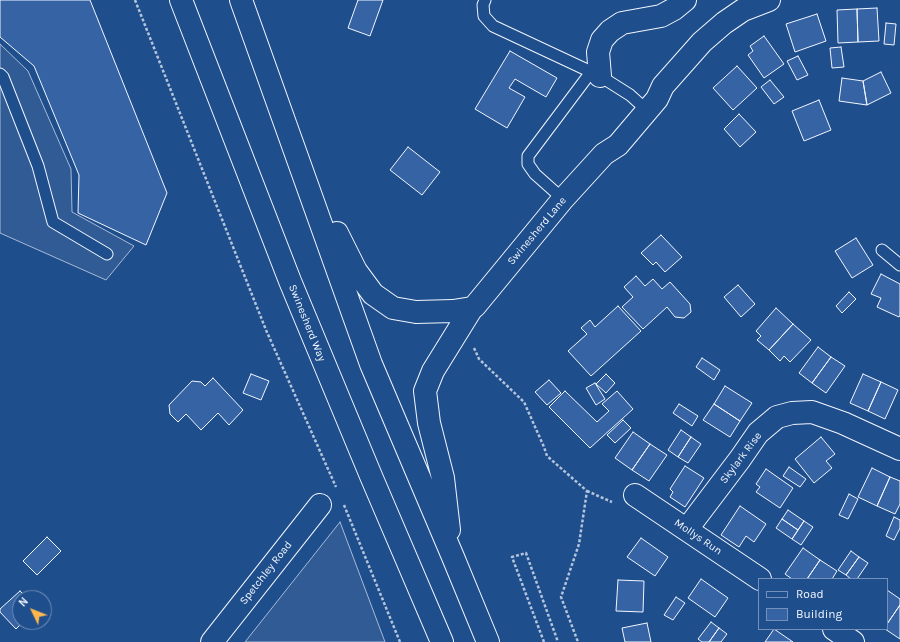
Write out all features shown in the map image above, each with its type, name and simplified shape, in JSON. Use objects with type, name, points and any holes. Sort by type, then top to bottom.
[{"type":"main road","name":"Swinesherd Way","points":[[181,0],[290,281],[442,642]]},
{"type":"main road","points":[[242,0],[340,240],[356,271],[372,294],[393,308],[416,312],[453,311],[472,308]]},
{"type":"main road","points":[[242,0],[371,364],[488,642]]},
{"type":"main road","points":[[595,74],[598,52],[602,40],[610,30],[622,23],[661,16],[674,9],[685,0]]},
{"type":"main road","name":"Swinesherd Lane","points":[[453,557],[443,478],[429,424],[425,391],[433,371],[472,308],[563,199],[604,154],[612,139],[640,104],[651,93],[663,86],[702,42],[724,23],[743,10],[769,0]]},
{"type":"main road","name":"Swinesherd Lane","points":[[604,154],[618,145],[657,100],[663,86]]},
{"type":"main road","name":"Skylark Rise","points":[[687,530],[758,433],[777,417],[792,413],[812,412],[842,423],[900,449]]},
{"type":"main road","name":"Mollys Run","points":[[635,496],[759,578]]},
{"type":"main road","name":"Spetchley Road","points":[[212,642],[320,505]]},
{"type":"lane","points":[[485,0],[483,5],[484,16],[493,26],[595,74],[630,95],[640,104]]},
{"type":"lane","points":[[0,74],[3,77],[38,166],[53,222],[107,254]]},
{"type":"lane","points":[[563,199],[535,174],[528,164],[528,156],[595,74]]},
{"type":"lane","points":[[882,250],[900,265]]},
{"type":"path","points":[[135,0],[266,330],[338,491]]},
{"type":"path","points":[[473,345],[479,359],[524,402],[547,456],[587,491],[579,544],[561,597],[578,642]]},
{"type":"path","points":[[341,498],[400,642]]},
{"type":"path","points":[[544,642],[512,557],[526,553],[558,642]]},
{"type":"shaded area","points":[[0,44],[28,71],[71,169],[72,212],[134,246],[106,280],[0,233]]},
{"type":"shaded area","points":[[340,522],[385,642],[245,642]]},
{"type":"building","points":[[0,0],[90,0],[167,193],[146,245],[78,213],[79,175],[34,66],[0,37]]},
{"type":"building","points":[[358,0],[383,0],[370,36],[348,28]]},
{"type":"building","points":[[877,8],[879,41],[858,42],[857,9]]},
{"type":"building","points":[[857,9],[858,42],[838,43],[837,10]]},
{"type":"building","points":[[817,14],[826,41],[795,52],[786,24]]},
{"type":"building","points":[[886,23],[896,24],[894,45],[884,44]]},
{"type":"building","points":[[764,36],[784,64],[764,78],[748,55],[753,51],[750,46]]},
{"type":"building","points":[[841,47],[844,67],[832,68],[830,48]]},
{"type":"building","points":[[510,51],[557,78],[546,97],[515,79],[509,88],[525,97],[507,128],[475,109]]},
{"type":"building","points":[[798,56],[808,75],[797,80],[787,61]]},
{"type":"building","points":[[737,66],[757,88],[733,110],[713,88]]},
{"type":"building","points":[[881,72],[891,93],[867,105],[863,81]]},
{"type":"building","points":[[842,78],[863,81],[867,105],[839,101]]},
{"type":"building","points":[[770,80],[784,97],[774,104],[761,87]]},
{"type":"building","points":[[819,100],[831,130],[804,141],[792,111]]},
{"type":"building","points":[[739,114],[756,132],[740,147],[724,129]]},
{"type":"building","points":[[408,147],[440,172],[422,195],[390,170]]},
{"type":"building","points":[[661,235],[682,257],[665,272],[656,262],[653,265],[641,253]]},
{"type":"building","points":[[856,238],[873,265],[852,278],[835,251]]},
{"type":"building","points":[[881,274],[900,284],[899,317],[877,307],[881,298],[871,294]]},
{"type":"building","points":[[636,276],[645,286],[653,279],[662,289],[670,282],[690,304],[691,312],[684,318],[675,317],[667,307],[643,329],[622,307],[633,297],[624,287]]},
{"type":"building","points":[[738,285],[755,304],[741,317],[724,297]]},
{"type":"building","points":[[849,292],[856,299],[842,313],[836,306]]},
{"type":"building","points":[[618,306],[641,331],[591,376],[568,351],[587,334],[581,328],[590,320],[595,327]]},
{"type":"building","points":[[776,308],[793,324],[769,350],[757,340],[761,336],[756,331]]},
{"type":"building","points":[[793,324],[811,340],[790,362],[784,356],[780,361],[769,350]]},
{"type":"building","points":[[818,347],[831,357],[812,383],[799,373]]},
{"type":"building","points":[[831,357],[845,366],[826,393],[812,383]]},
{"type":"building","points":[[702,358],[720,370],[714,380],[696,367]]},
{"type":"building","points":[[251,374],[269,381],[261,400],[243,393]]},
{"type":"building","points":[[606,374],[615,383],[606,393],[596,384]]},
{"type":"building","points":[[863,374],[881,382],[868,411],[850,403]]},
{"type":"building","points":[[213,378],[243,410],[229,425],[218,413],[201,430],[186,414],[178,422],[170,414],[169,405],[192,381],[201,382],[205,386]]},
{"type":"building","points":[[549,380],[561,393],[547,405],[535,392]]},
{"type":"building","points":[[881,382],[898,390],[885,419],[868,411]]},
{"type":"building","points":[[595,383],[605,399],[596,405],[586,388]]},
{"type":"building","points":[[725,386],[752,403],[740,421],[714,404]]},
{"type":"building","points":[[565,391],[597,422],[609,411],[602,404],[617,391],[633,409],[590,448],[549,407]]},
{"type":"building","points":[[679,404],[698,416],[692,426],[673,413]]},
{"type":"building","points":[[714,404],[740,421],[730,437],[703,420]]},
{"type":"building","points":[[623,420],[631,428],[615,443],[607,435]]},
{"type":"building","points":[[681,430],[691,437],[678,457],[668,450]]},
{"type":"building","points":[[633,432],[650,444],[632,470],[615,458]]},
{"type":"building","points":[[691,437],[701,444],[688,463],[678,457]]},
{"type":"building","points":[[821,437],[835,454],[826,461],[832,468],[814,483],[795,459]]},
{"type":"building","points":[[650,444],[667,455],[649,481],[632,470]]},
{"type":"building","points":[[685,466],[704,478],[685,507],[670,497],[673,492],[670,489]]},
{"type":"building","points":[[789,467],[806,479],[800,487],[783,476]]},
{"type":"building","points":[[872,468],[890,477],[877,506],[858,497]]},
{"type":"building","points":[[766,469],[793,488],[780,508],[756,492],[760,487],[756,484]]},
{"type":"building","points":[[890,477],[900,481],[900,504],[895,514],[877,506]]},
{"type":"building","points":[[849,494],[858,499],[848,519],[839,515]]},
{"type":"building","points":[[740,506],[766,524],[754,542],[746,536],[739,547],[721,535]]},
{"type":"building","points":[[788,510],[804,521],[798,530],[782,519]]},
{"type":"building","points":[[894,517],[900,520],[900,528],[894,540],[886,536]]},
{"type":"building","points":[[782,519],[798,530],[792,539],[776,528]]},
{"type":"building","points":[[804,521],[813,527],[801,545],[792,539]]},
{"type":"building","points":[[47,537],[61,551],[37,575],[23,561]]},
{"type":"building","points":[[641,538],[668,557],[655,576],[627,557]]},
{"type":"building","points":[[803,548],[820,560],[808,578],[791,578],[785,574]]},
{"type":"building","points":[[851,551],[859,557],[846,575],[838,570]]},
{"type":"building","points":[[859,557],[868,563],[858,578],[850,578],[846,575]]},
{"type":"building","points":[[820,560],[837,571],[833,578],[808,578]]},
{"type":"building","points":[[701,579],[728,598],[715,617],[688,598]]},
{"type":"building","points":[[618,580],[644,581],[643,612],[616,611]]},
{"type":"building","points":[[888,591],[900,599],[900,605],[888,623]]},
{"type":"building","points":[[676,597],[685,603],[673,620],[664,615]]},
{"type":"building","points":[[12,598],[12,625],[0,612],[0,609]]},
{"type":"building","points":[[900,605],[900,639],[886,630],[888,630],[888,623]]},
{"type":"building","points":[[711,622],[719,628],[709,642],[702,642],[698,639]]},
{"type":"building","points":[[647,623],[651,642],[625,642],[622,628]]},
{"type":"building","points":[[719,628],[727,634],[721,642],[709,642]]},
{"type":"building","points":[[773,630],[775,630],[793,642],[765,642]]}]
